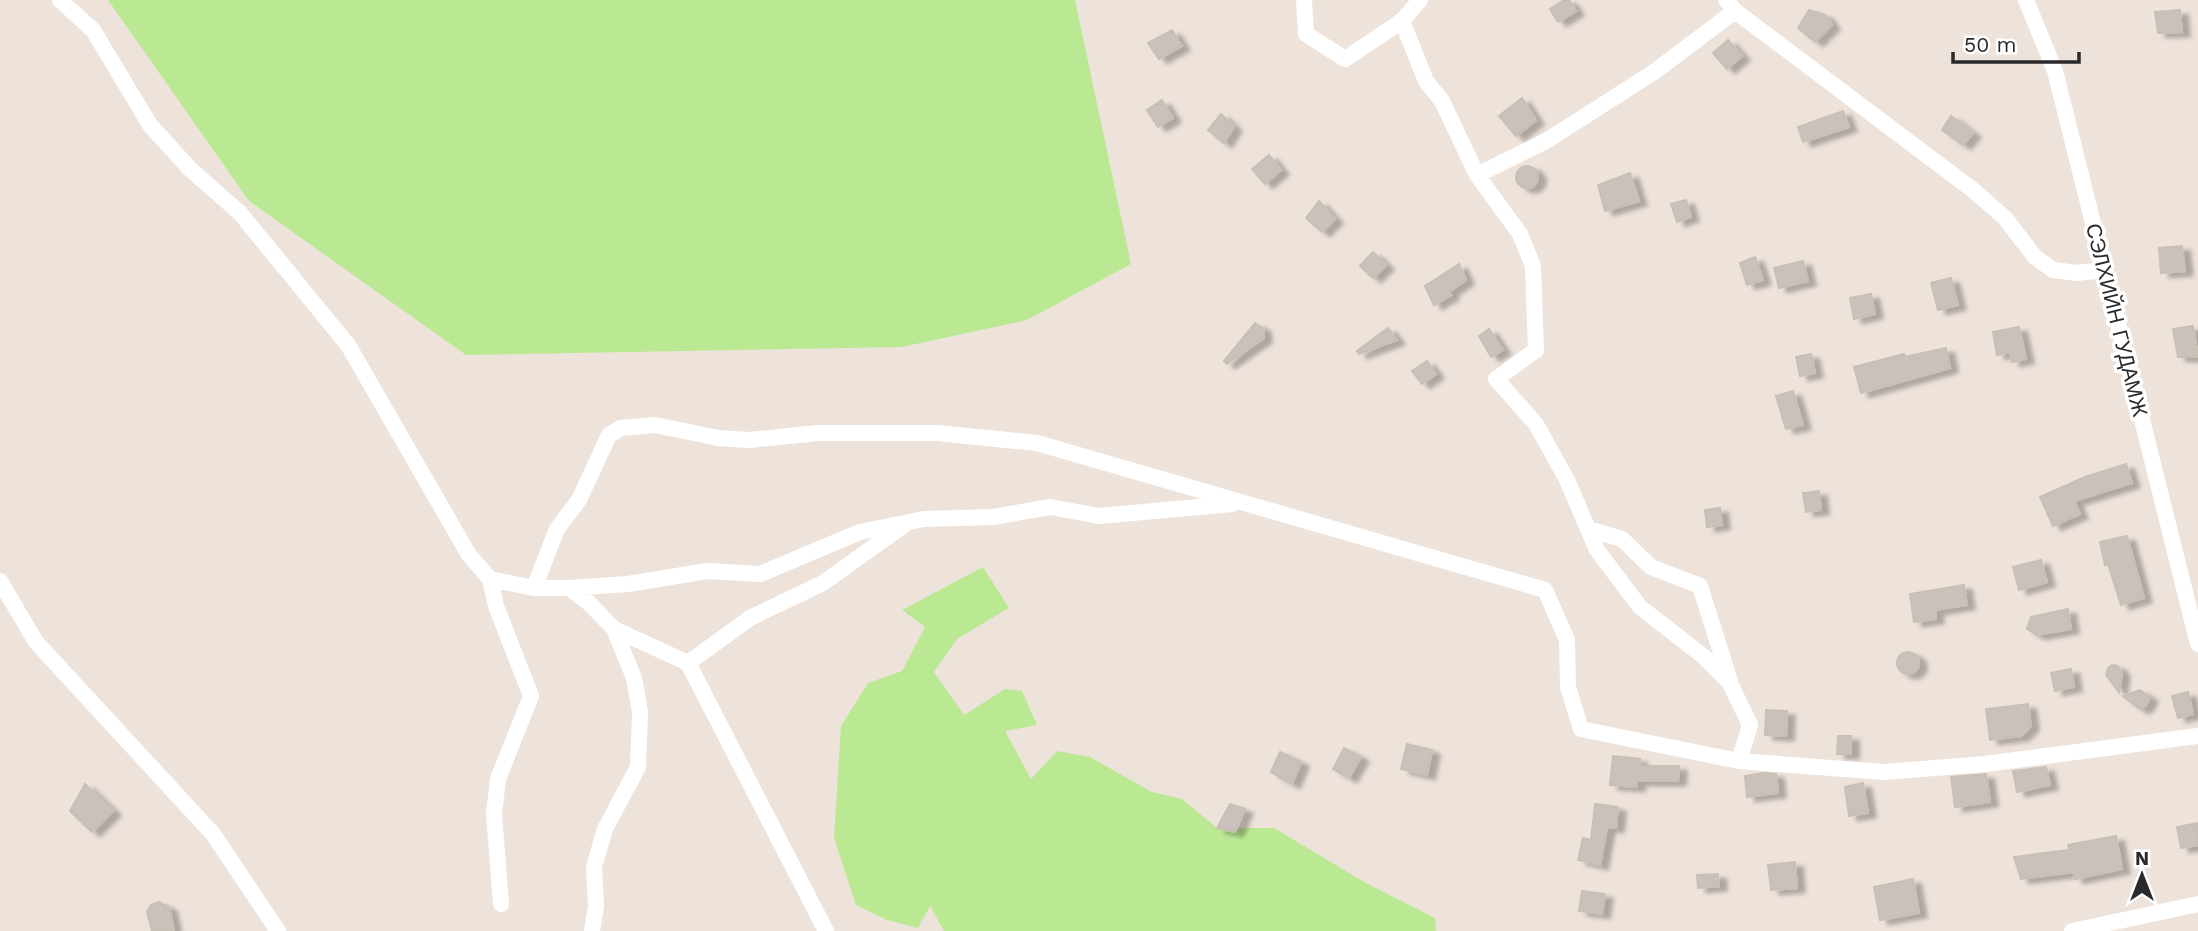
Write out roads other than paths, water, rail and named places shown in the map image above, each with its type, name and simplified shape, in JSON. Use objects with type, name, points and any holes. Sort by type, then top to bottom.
[{"type":"street","points":[[60,0],[93,30],[150,125],[190,169],[240,213],[348,345],[469,555],[490,579],[496,606],[531,696],[498,779],[494,814],[500,904]]},
{"type":"street","points":[[1304,0],[1306,34],[1345,59],[1402,21],[1420,0]]},
{"type":"street","name":"СЭЛХИЙН ГУДАМЖ","points":[[2026,0],[2055,71],[2198,644]]},
{"type":"street","points":[[1477,175],[1546,141],[1654,72],[1731,5],[1973,190],[2005,218],[2035,257],[2053,270],[2077,273],[2104,270]]},
{"type":"street","points":[[1402,21],[1426,81],[1442,101],[1477,175],[1520,234],[1533,266],[1536,351],[1496,380],[1536,424],[1567,480],[1597,550],[1640,607],[1703,656],[1730,683]]},
{"type":"street","points":[[534,588],[557,528],[579,500],[609,435],[621,428],[655,425],[718,438],[749,440],[818,433],[937,433],[1037,443],[1545,590],[1567,640],[1568,687],[1581,729],[1740,761],[1884,772],[1985,764],[2198,736]]},
{"type":"street","points":[[490,579],[534,588],[569,588],[628,584],[706,571],[760,574],[860,532],[908,522],[993,517],[1050,507],[1099,516],[1243,503]]},
{"type":"street","points":[[688,663],[750,618],[823,583],[908,522]]},
{"type":"street","points":[[1588,529],[1622,539],[1651,567],[1700,586],[1730,683],[1750,725],[1740,761]]},
{"type":"street","points":[[0,581],[36,642],[213,834],[278,931]]},
{"type":"street","points":[[569,588],[589,603],[614,629],[688,663],[825,931]]},
{"type":"street","points":[[592,931],[596,906],[594,867],[605,829],[638,767],[639,712],[634,678],[614,629]]},
{"type":"street","points":[[2072,931],[2198,904]]}]
